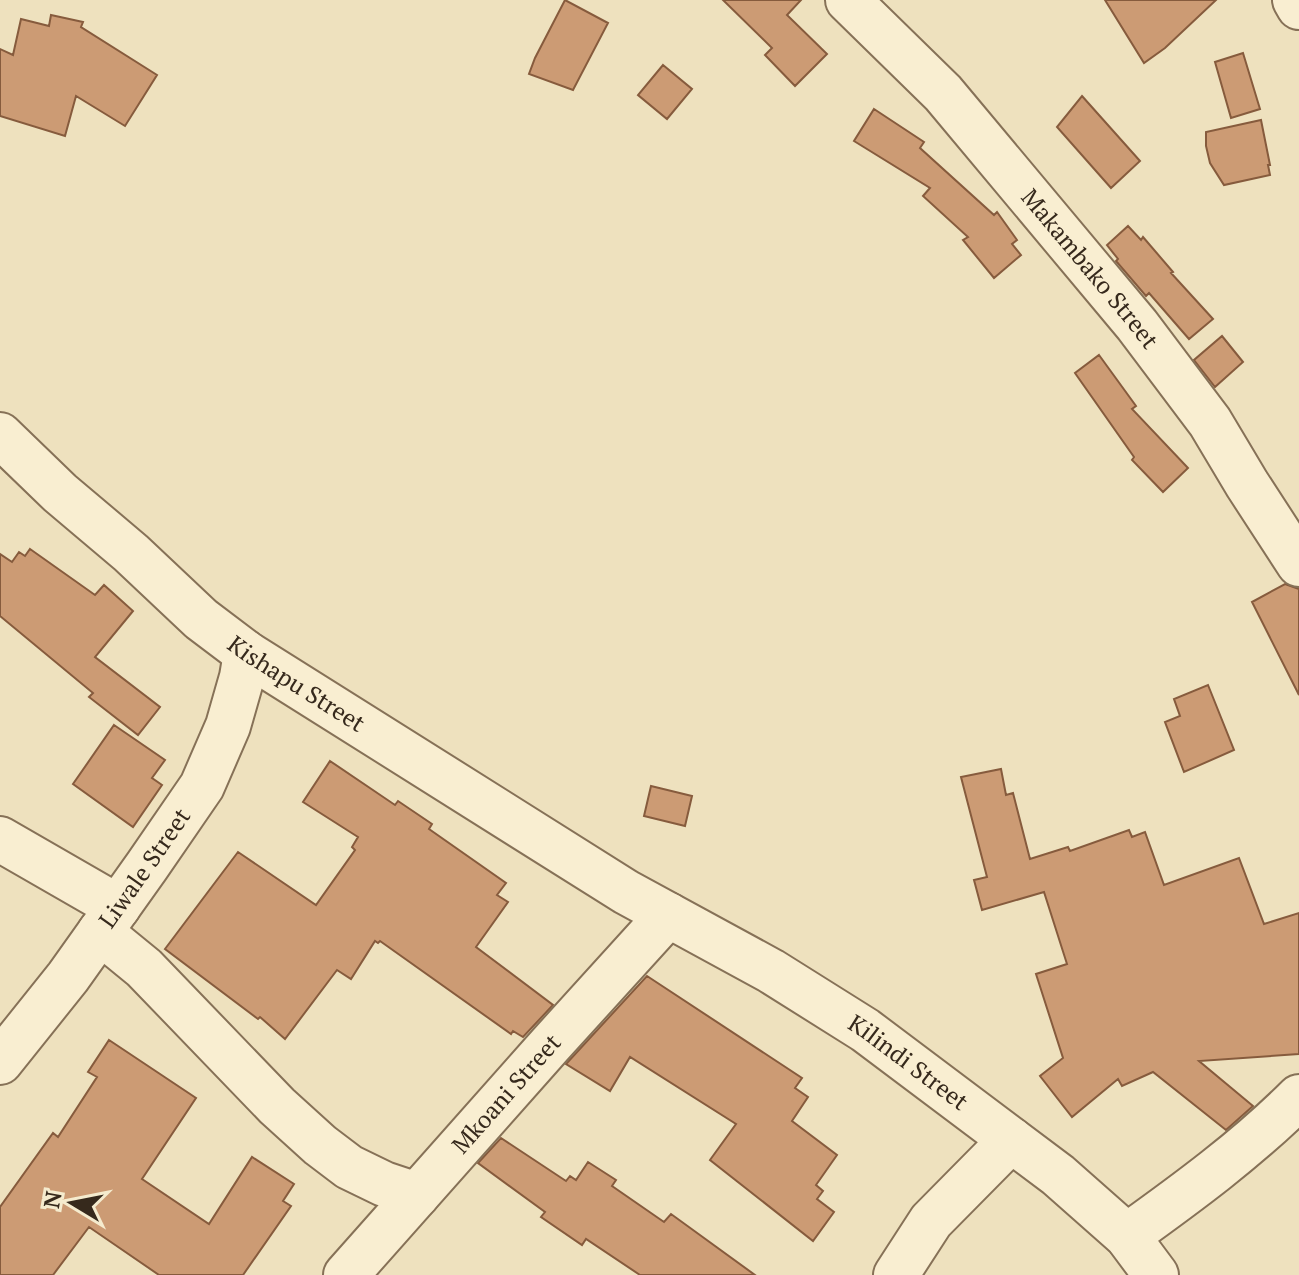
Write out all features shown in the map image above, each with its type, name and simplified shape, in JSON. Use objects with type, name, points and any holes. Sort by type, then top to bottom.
[{"type":"street","name":"Makambako Street","points":[[848,0],[943,93],[1137,325],[1210,422],[1299,564]]},
{"type":"street","points":[[1295,0],[1299,7]]},
{"type":"street","name":"Kishapu Street","points":[[0,435],[201,619],[246,653],[626,892]]},
{"type":"street","name":"Liwale Street","points":[[0,1062],[68,977],[202,786],[228,726],[246,653]]},
{"type":"street","points":[[0,839],[109,920],[144,968],[267,1096],[320,1145],[349,1167],[417,1195]]},
{"type":"street","name":"Kilindi Street","points":[[626,892],[771,971],[865,1030],[1058,1175],[1127,1236],[1156,1275]]},
{"type":"street","name":"Mkoani Street","points":[[346,1275],[668,915]]},
{"type":"street","points":[[1127,1236],[1182,1197],[1267,1129],[1299,1097]]},
{"type":"street","points":[[896,1275],[931,1221],[1011,1140]]},
{"type":"building","points":[[565,0],[608,23],[573,90],[529,74]]},
{"type":"building","points":[[723,0],[801,0],[787,15],[827,54],[795,86],[765,55],[772,48]]},
{"type":"building","points":[[1105,0],[1216,0],[1165,48],[1144,63]]},
{"type":"building","points":[[51,15],[83,22],[81,27],[157,75],[125,126],[76,96],[65,136],[0,116],[0,49],[13,55],[21,19],[49,26]]},
{"type":"building","points":[[1243,53],[1260,109],[1231,118],[1215,62]]},
{"type":"building","points":[[663,65],[692,89],[667,119],[638,95]]},
{"type":"building","points":[[1082,96],[1140,161],[1111,188],[1057,127]]},
{"type":"building","points":[[874,109],[924,142],[920,148],[994,215],[997,212],[1017,240],[1012,244],[1021,255],[994,278],[963,240],[968,237],[923,196],[930,188],[854,141]]},
{"type":"building","points":[[1261,120],[1270,175],[1224,185],[1210,163],[1206,132]]},
{"type":"building","points":[[1128,226],[1141,240],[1143,237],[1213,319],[1189,339],[1149,293],[1146,296],[1116,261],[1118,259],[1107,245]]},
{"type":"building","points":[[1222,336],[1243,362],[1215,387],[1194,360]]},
{"type":"building","points":[[1099,355],[1136,406],[1132,409],[1188,468],[1163,492],[1132,460],[1134,457],[1075,373]]},
{"type":"building","points":[[30,549],[95,595],[104,585],[133,611],[95,657],[160,707],[138,735],[89,697],[93,693],[0,616],[0,554],[12,562],[19,552],[25,556]]},
{"type":"building","points":[[1285,584],[1299,589],[1299,695],[1252,602]]},
{"type":"building","points":[[1208,685],[1234,750],[1184,772],[1165,722],[1180,716],[1174,699]]},
{"type":"building","points":[[114,725],[165,760],[152,778],[162,785],[133,827],[73,784]]},
{"type":"building","points":[[330,761],[395,805],[398,801],[432,824],[429,829],[506,883],[497,895],[508,902],[476,947],[553,1005],[523,1037],[513,1031],[511,1034],[380,941],[375,941],[351,979],[337,970],[285,1039],[260,1017],[258,1019],[165,949],[238,852],[316,905],[355,850],[352,847],[358,837],[303,802]]},
{"type":"building","points":[[1001,769],[1006,795],[1013,793],[1030,859],[1068,847],[1070,851],[1129,830],[1132,837],[1145,832],[1164,885],[1239,858],[1264,924],[1299,913],[1299,1054],[1199,1061],[1253,1106],[1226,1130],[1153,1072],[1122,1086],[1118,1079],[1072,1117],[1040,1076],[1063,1058],[1036,974],[1067,964],[1044,892],[982,910],[974,880],[987,877],[961,777]]},
{"type":"building","points":[[651,786],[692,796],[685,826],[644,816]]},
{"type":"building","points":[[647,976],[802,1078],[795,1088],[808,1097],[792,1121],[837,1155],[816,1185],[823,1191],[817,1199],[834,1212],[813,1241],[710,1160],[736,1124],[630,1057],[610,1091],[566,1064]]},
{"type":"building","points":[[109,1040],[196,1098],[142,1179],[209,1224],[252,1157],[294,1184],[283,1201],[291,1206],[243,1275],[159,1275],[89,1227],[53,1275],[0,1275],[0,1207],[53,1133],[58,1137],[97,1077],[88,1072]]},
{"type":"building","points":[[501,1138],[566,1181],[570,1176],[576,1180],[588,1162],[616,1180],[612,1186],[664,1222],[671,1214],[755,1275],[640,1275],[586,1239],[582,1245],[541,1217],[545,1212],[478,1163]]}]
